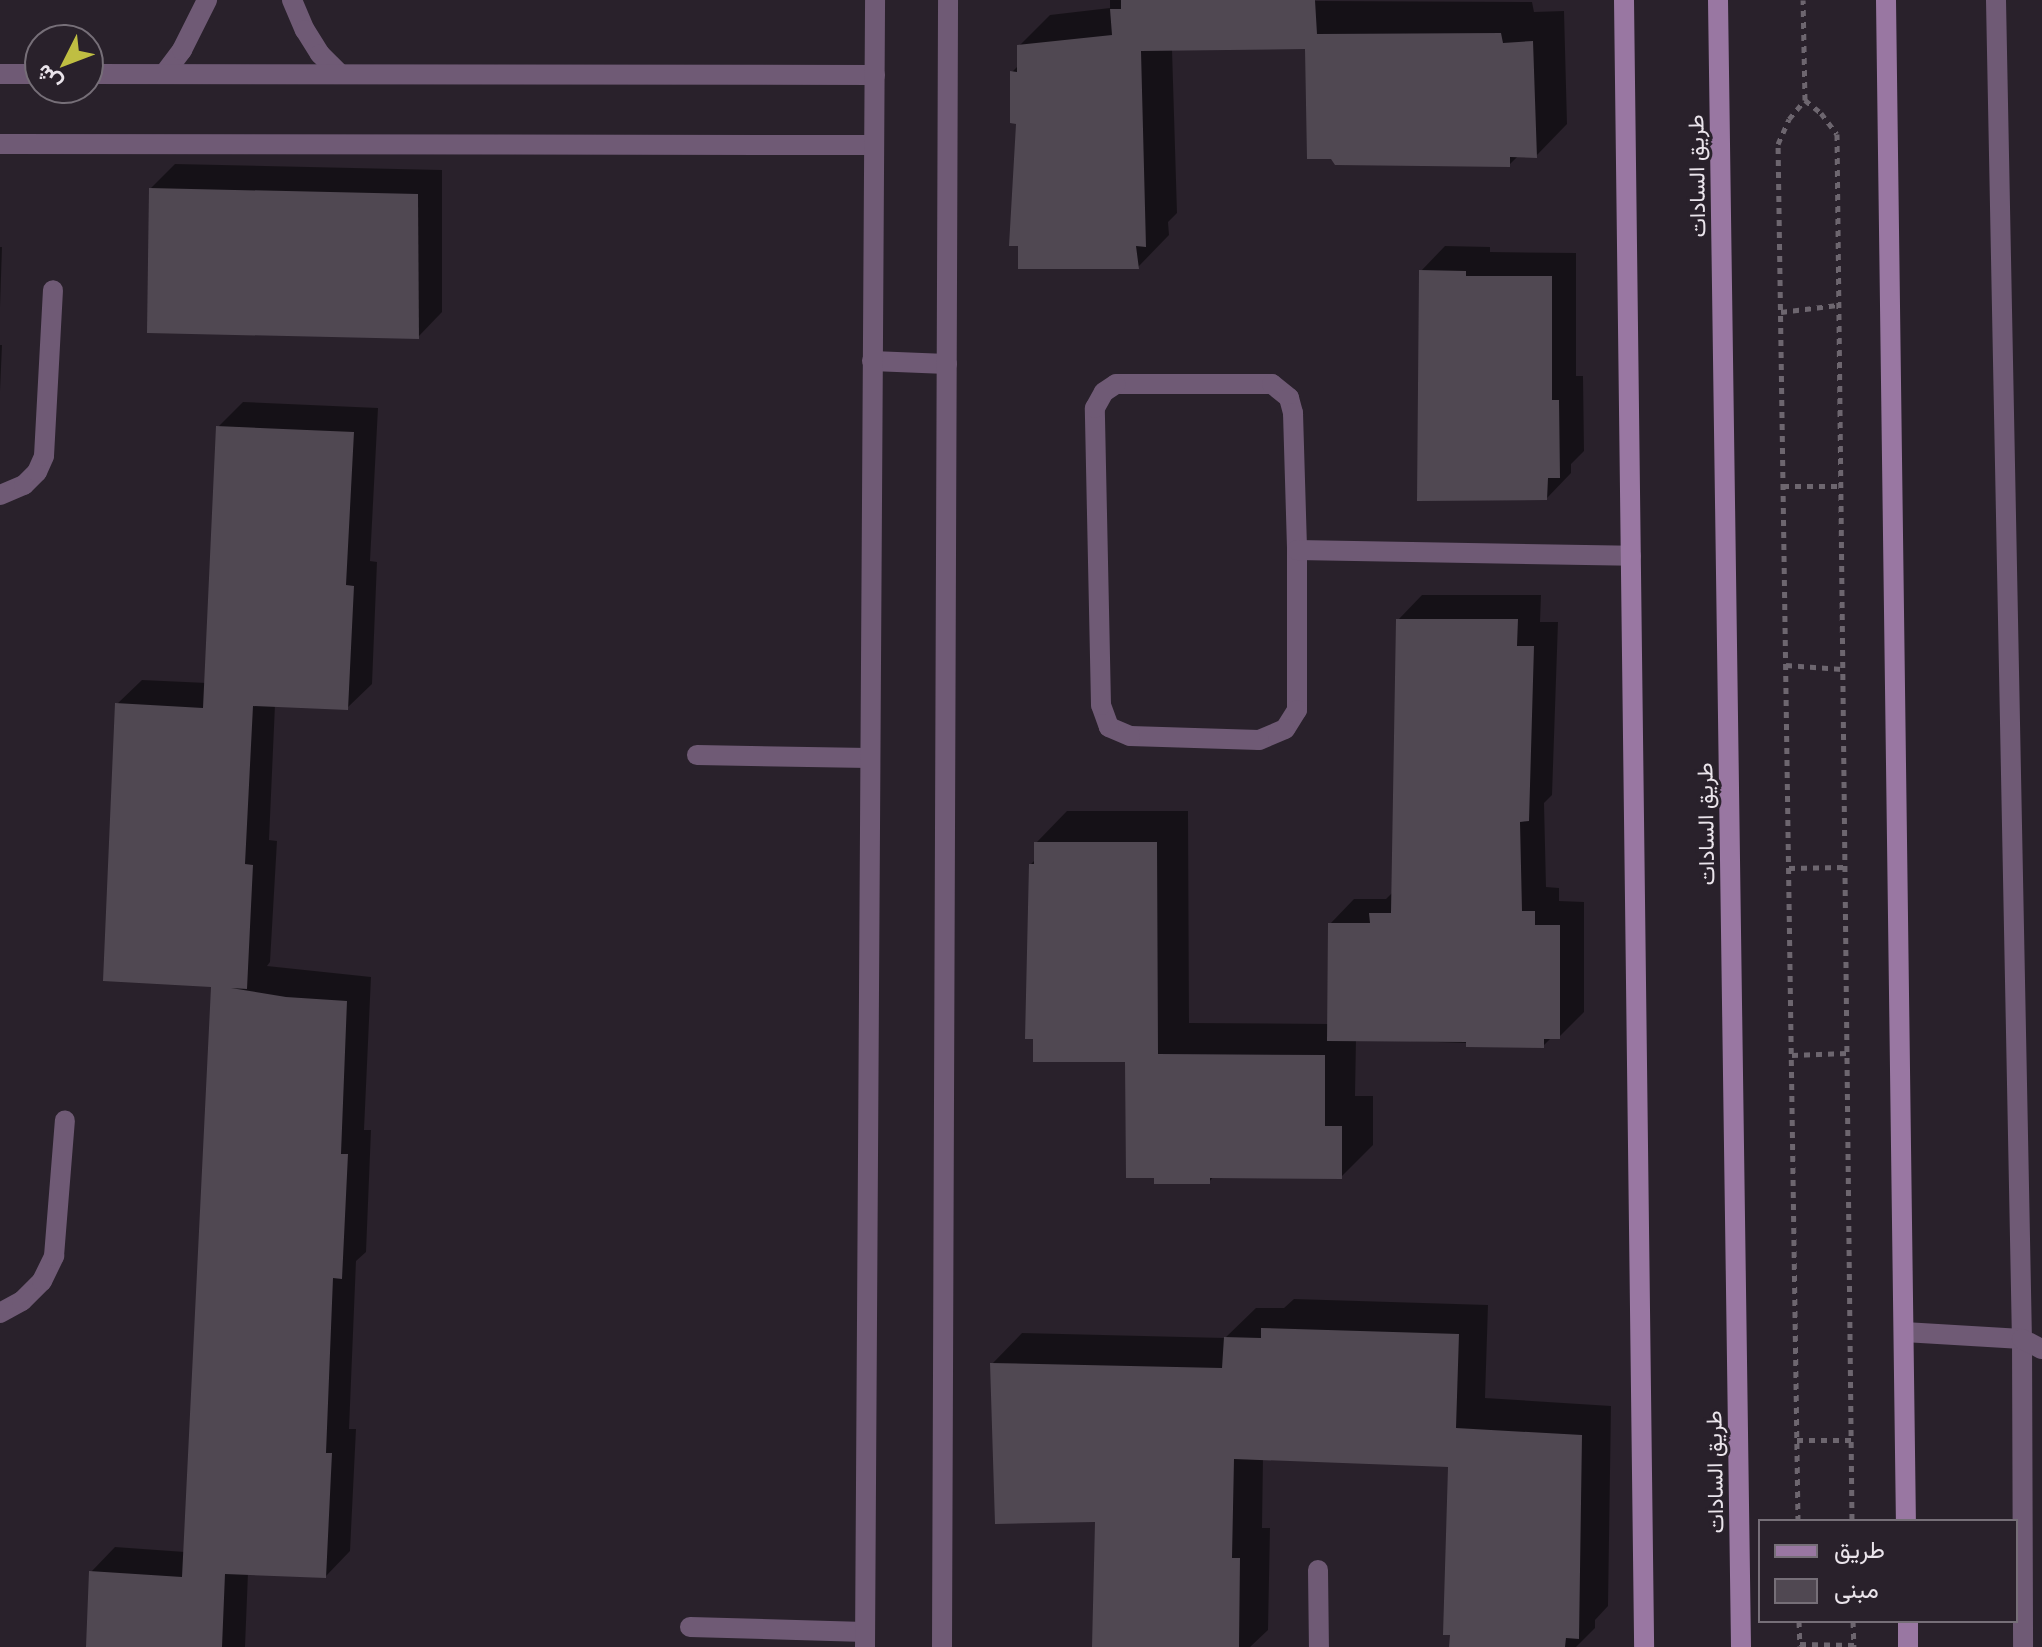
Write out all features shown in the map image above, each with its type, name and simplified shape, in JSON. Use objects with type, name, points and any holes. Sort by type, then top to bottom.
[{"type":"main road","points":[[1624,0],[1644,1647]]},
{"type":"main road","name":"طريق السادات","points":[[1718,0],[1741,1647]]},
{"type":"main road","points":[[1886,0],[1906,1519]]},
{"type":"main road","points":[[1908,1623],[1908,1647]]},
{"type":"street","points":[[164,74],[182,50],[207,0]]},
{"type":"street","points":[[292,0],[320,54],[340,74]]},
{"type":"street","points":[[690,1627],[865,1640],[875,0]]},
{"type":"street","points":[[942,1647],[948,0]]},
{"type":"street","points":[[1996,0],[2022,1339],[2023,1647]]},
{"type":"street","points":[[0,74],[24,74]]},
{"type":"street","points":[[104,74],[875,75]]},
{"type":"street","points":[[0,144],[874,145]]},
{"type":"street","points":[[0,495],[24,485],[37,472],[44,456],[53,290]]},
{"type":"street","points":[[872,361],[947,364]]},
{"type":"street","points":[[1116,384],[1272,384],[1289,398],[1293,413],[1297,550],[1297,710],[1285,729],[1259,740],[1130,736],[1109,727],[1101,705],[1095,408],[1104,392],[1116,384]]},
{"type":"street","points":[[1297,550],[1631,556]]},
{"type":"street","points":[[697,755],[869,758]]},
{"type":"street","points":[[0,1313],[22,1301],[42,1281],[54,1256],[65,1120]]},
{"type":"street","points":[[1904,1332],[2022,1339],[2042,1349]]},
{"type":"street","points":[[1318,1570],[1319,1647]]},
{"type":"path","points":[[1798,1519],[1778,144],[1789,119],[1805,100],[1803,0]]},
{"type":"path","points":[[1805,100],[1821,113],[1837,134],[1852,1519]]},
{"type":"path","points":[[1781,312],[1838,305]]},
{"type":"path","points":[[1783,486],[1839,486]]},
{"type":"path","points":[[1786,665],[1842,669]]},
{"type":"path","points":[[1789,868],[1844,867]]},
{"type":"path","points":[[1792,1055],[1847,1053]]},
{"type":"path","points":[[1797,1440],[1851,1440]]},
{"type":"path","points":[[1799,1623],[1800,1646],[1854,1646],[1853,1623]]},
{"type":"building","points":[[1121,0],[1315,0],[1317,34],[1501,33],[1503,43],[1533,41],[1537,158],[1510,157],[1510,167],[1335,165],[1331,159],[1307,159],[1305,49],[1141,51],[1146,247],[1136,246],[1139,269],[1018,269],[1018,246],[1009,246],[1016,124],[1010,123],[1010,71],[1017,72],[1017,45],[1112,35],[1110,9],[1121,9]]},
{"type":"building","points":[[149,188],[418,194],[419,339],[147,333]]},
{"type":"building","points":[[1419,270],[1466,271],[1466,276],[1552,276],[1552,400],[1559,400],[1560,478],[1548,478],[1547,500],[1417,501]]},
{"type":"building","points":[[216,426],[354,432],[346,585],[354,586],[348,710],[253,706],[245,864],[253,865],[247,989],[231,988],[286,997],[347,1001],[341,1154],[348,1154],[342,1279],[333,1278],[326,1453],[332,1453],[326,1578],[225,1574],[222,1647],[86,1647],[89,1571],[182,1577],[211,987],[103,981],[115,703],[203,708]]},
{"type":"building","points":[[1396,619],[1518,619],[1517,646],[1534,646],[1529,821],[1520,822],[1522,911],[1535,911],[1535,925],[1560,925],[1560,1039],[1544,1039],[1544,1048],[1466,1047],[1466,1042],[1327,1041],[1328,923],[1370,923],[1369,913],[1391,913]]},
{"type":"building","points":[[1034,842],[1157,842],[1158,1054],[1325,1055],[1325,1126],[1342,1126],[1342,1179],[1210,1178],[1210,1184],[1154,1184],[1154,1178],[1126,1178],[1125,1062],[1033,1062],[1033,1039],[1025,1039],[1029,864],[1034,864]]},
{"type":"building","points":[[1261,1328],[1459,1334],[1456,1428],[1582,1435],[1579,1639],[1566,1638],[1565,1647],[1449,1647],[1450,1635],[1443,1635],[1448,1467],[1234,1459],[1232,1558],[1240,1558],[1239,1647],[1092,1647],[1095,1522],[995,1524],[990,1363],[1222,1368],[1224,1337],[1261,1338]]}]
